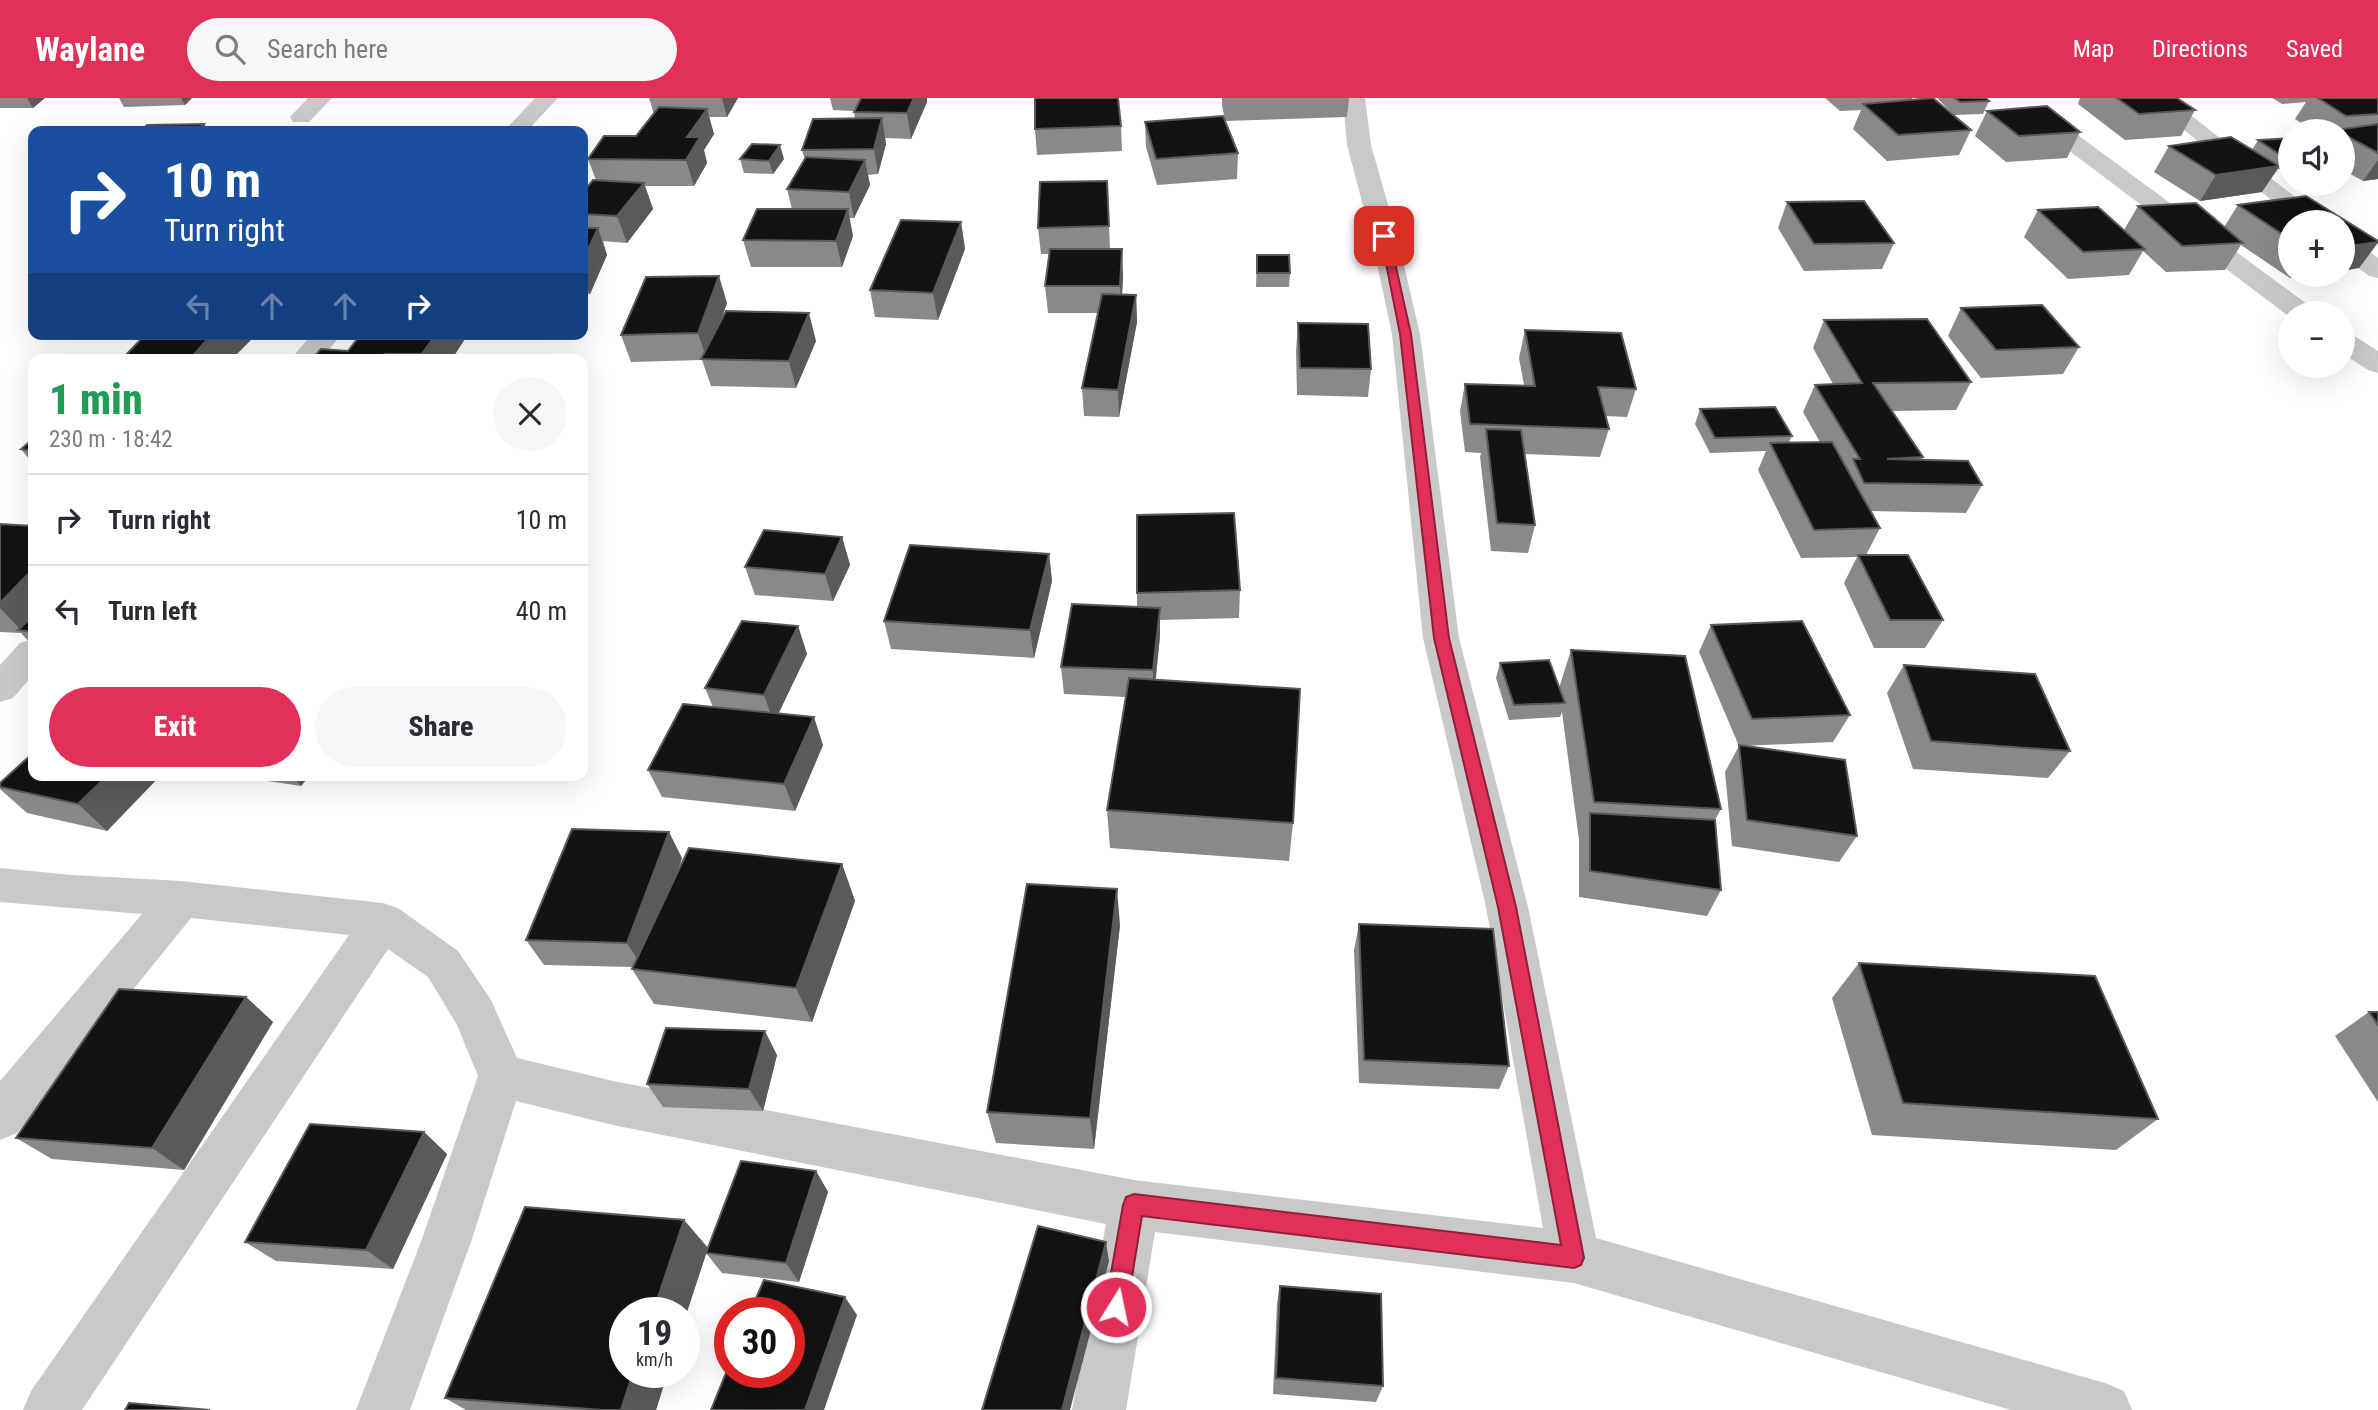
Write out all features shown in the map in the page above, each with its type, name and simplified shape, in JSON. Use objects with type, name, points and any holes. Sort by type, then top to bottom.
[{"type":"street","points":[[301,117],[321,98]]},
{"type":"street","points":[[520,126],[547,98]]},
{"type":"street","points":[[1354,98],[1359,145],[1384,236],[1406,334],[1441,638],[1507,907],[1574,1258]]},
{"type":"street","points":[[2155,98],[2299,210]]},
{"type":"street","points":[[2063,135],[2285,301]]},
{"type":"street","points":[[2355,253],[2378,270]]},
{"type":"street","points":[[310,354],[322,340]]},
{"type":"street","points":[[2355,349],[2378,364]]},
{"type":"street","points":[[0,688],[28,657]]},
{"type":"street","points":[[0,885],[72,893],[181,899],[383,921],[443,964],[475,1014],[501,1076],[447,1239],[383,1410]]},
{"type":"street","points":[[0,1117],[181,899]]},
{"type":"street","points":[[50,1410],[383,921]]},
{"type":"street","points":[[501,1076],[613,1103],[1134,1205],[1574,1258],[2105,1410]]},
{"type":"street","points":[[1099,1410],[1134,1205]]},
{"type":"building","points":[[861,98],[914,98],[907,113],[854,112]]},
{"type":"building","points":[[1035,98],[1118,98],[1121,126],[1035,129]]},
{"type":"building","points":[[1933,98],[1971,130],[1898,135],[1863,104]]},
{"type":"building","points":[[1955,98],[1986,98],[1989,101],[1960,102]]},
{"type":"building","points":[[2117,98],[2177,98],[2195,110],[2139,114]]},
{"type":"building","points":[[2318,98],[2378,98],[2378,114],[2346,116]]},
{"type":"building","points":[[2047,106],[2080,132],[2019,136],[1987,111]]},
{"type":"building","points":[[659,107],[707,109],[687,137],[700,137],[686,160],[588,159],[604,136],[636,136]]},
{"type":"building","points":[[1223,116],[1238,153],[1156,159],[1145,122]]},
{"type":"building","points":[[882,118],[874,149],[802,150],[813,119]]},
{"type":"building","points":[[204,124],[202,126],[147,125]]},
{"type":"building","points":[[2378,124],[2378,153],[2355,141],[2355,127]]},
{"type":"building","points":[[2231,137],[2278,166],[2216,175],[2169,146]]},
{"type":"building","points":[[2278,139],[2278,153],[2258,140]]},
{"type":"building","points":[[752,144],[780,145],[769,161],[740,159]]},
{"type":"building","points":[[806,157],[865,160],[849,192],[787,189]]},
{"type":"building","points":[[593,180],[644,183],[617,216],[588,214],[588,186]]},
{"type":"building","points":[[1107,181],[1109,226],[1038,228],[1040,182]]},
{"type":"building","points":[[2306,196],[2328,210],[2278,210],[2278,231],[2238,205]]},
{"type":"building","points":[[1864,201],[1894,243],[1814,244],[1787,202]]},
{"type":"building","points":[[2196,203],[2243,243],[2182,246],[2138,206]]},
{"type":"building","points":[[2098,207],[2145,249],[2083,252],[2038,210]]},
{"type":"building","points":[[757,209],[848,209],[836,241],[743,240]]},
{"type":"building","points":[[901,220],[961,222],[933,293],[870,290]]},
{"type":"building","points":[[2355,227],[2378,241],[2355,245]]},
{"type":"building","points":[[588,228],[598,228],[588,249]]},
{"type":"building","points":[[1050,249],[1122,249],[1120,286],[1045,286]]},
{"type":"building","points":[[1257,255],[1289,255],[1290,273],[1257,273]]},
{"type":"building","points":[[719,276],[698,333],[621,335],[646,277]]},
{"type":"building","points":[[1102,294],[1136,295],[1118,390],[1082,388]]},
{"type":"building","points":[[2042,305],[2079,347],[1996,350],[1961,308]]},
{"type":"building","points":[[726,311],[809,313],[789,361],[701,359]]},
{"type":"building","points":[[1927,319],[1971,382],[1873,383],[1923,457],[1887,459],[1968,461],[1982,485],[1864,483],[1853,459],[1860,459],[1815,385],[1862,383],[1824,320]]},
{"type":"building","points":[[1298,323],[1368,324],[1371,369],[1300,368]]},
{"type":"building","points":[[1525,330],[1621,333],[1636,389],[1598,387],[1609,429],[1470,424],[1465,384],[1535,386]]},
{"type":"building","points":[[140,340],[207,340],[194,354],[127,354]]},
{"type":"building","points":[[356,340],[432,340],[422,354],[316,354],[321,349],[348,351]]},
{"type":"building","points":[[1775,407],[1792,436],[1715,438],[1700,409]]},
{"type":"building","points":[[1486,429],[1521,430],[1535,525],[1497,523]]},
{"type":"building","points":[[1832,442],[1880,528],[1814,530],[1770,443]]},
{"type":"building","points":[[1234,513],[1240,590],[1137,593],[1137,515]]},
{"type":"building","points":[[0,524],[28,526],[28,574],[0,603]]},
{"type":"building","points":[[764,530],[842,537],[825,574],[745,567]]},
{"type":"building","points":[[910,545],[1049,554],[1030,630],[884,621]]},
{"type":"building","points":[[1858,555],[1908,555],[1943,620],[1890,620]]},
{"type":"building","points":[[1072,604],[1160,608],[1153,670],[1061,667]]},
{"type":"building","points":[[28,621],[28,631],[18,630]]},
{"type":"building","points":[[742,621],[798,626],[764,695],[705,688]]},
{"type":"building","points":[[1802,621],[1850,715],[1752,719],[1711,625]]},
{"type":"building","points":[[1571,650],[1685,656],[1721,809],[1594,802]]},
{"type":"building","points":[[1549,660],[1565,703],[1514,705],[1500,663]]},
{"type":"building","points":[[1904,665],[2035,674],[2070,751],[1931,741]]},
{"type":"building","points":[[1129,678],[1300,689],[1293,823],[1107,810]]},
{"type":"building","points":[[683,704],[814,717],[784,784],[648,770]]},
{"type":"building","points":[[1739,745],[1845,760],[1857,836],[1747,820]]},
{"type":"building","points":[[28,758],[28,781],[102,781],[78,804],[0,787],[0,783]]},
{"type":"building","points":[[1590,813],[1715,820],[1721,890],[1590,871]]},
{"type":"building","points":[[572,829],[669,832],[627,943],[526,940]]},
{"type":"building","points":[[689,848],[842,864],[796,988],[632,969]]},
{"type":"building","points":[[1027,884],[1117,889],[1090,1118],[987,1112]]},
{"type":"building","points":[[1359,924],[1493,929],[1509,1066],[1364,1060]]},
{"type":"building","points":[[1859,963],[2095,976],[2158,1119],[1903,1103]]},
{"type":"building","points":[[119,989],[246,997],[152,1148],[16,1138]]},
{"type":"building","points":[[2369,1012],[2378,1012],[2378,1025]]},
{"type":"building","points":[[666,1028],[765,1031],[749,1089],[647,1084]]},
{"type":"building","points":[[310,1124],[424,1132],[366,1250],[245,1242]]},
{"type":"building","points":[[741,1161],[816,1171],[786,1263],[706,1253]]},
{"type":"building","points":[[525,1207],[684,1220],[658,1297],[609,1297],[609,1388],[628,1388],[621,1410],[445,1398]]},
{"type":"building","points":[[1038,1226],[1106,1242],[1062,1410],[982,1410]]},
{"type":"building","points":[[764,1280],[845,1297],[805,1410],[711,1410],[720,1388],[805,1388],[805,1297],[757,1297]]},
{"type":"building","points":[[1280,1286],[1381,1294],[1383,1386],[1276,1378]]},
{"type":"building","points":[[129,1403],[210,1410],[125,1410]]},
{"type":"route","points":[[1116,1307],[1134,1205],[1574,1258],[1507,907],[1441,638],[1406,334],[1384,236]]}]
